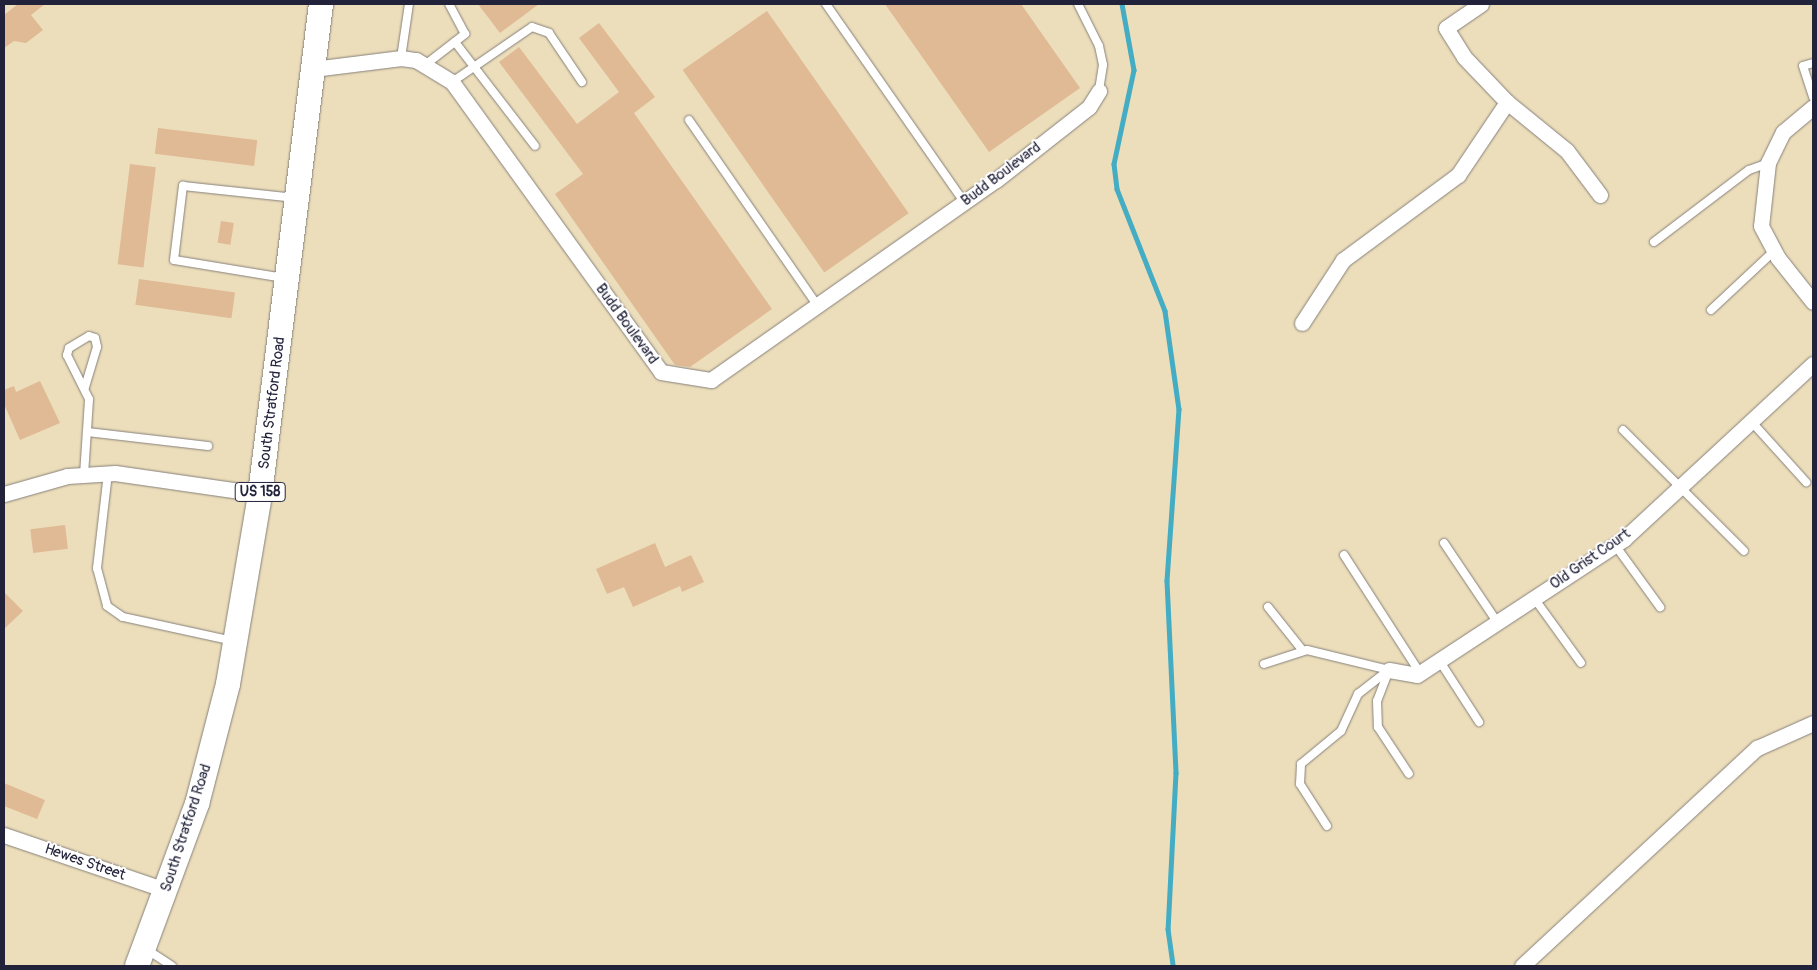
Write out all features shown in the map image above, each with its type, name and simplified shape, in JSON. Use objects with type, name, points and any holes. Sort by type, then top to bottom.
[{"type":"main road","name":"South Stratford Road","points":[[140,957],[197,804],[235,641],[260,494],[320,4]]},
{"type":"street","points":[[1481,4],[1446,28],[1464,57],[1507,102],[1567,151],[1600,195]]},
{"type":"street","name":"Budd Boulevard","points":[[313,69],[401,58],[425,65],[452,82],[661,372],[710,380],[964,202],[1089,107],[1099,91]]},
{"type":"street","points":[[1302,323],[1343,260],[1458,175],[1507,102]]},
{"type":"street","points":[[1812,296],[1774,251],[1761,226],[1768,163],[1783,132],[1813,107]]},
{"type":"street","name":"Old Grist Court","points":[[1420,673],[1615,545],[1813,364]]},
{"type":"street","points":[[4,494],[84,475],[108,473],[260,494]]},
{"type":"street","points":[[1389,670],[1420,673]]},
{"type":"street","points":[[1522,966],[1757,748],[1813,723]]},
{"type":"street","name":"Hewes Street","points":[[4,835],[166,890]]},
{"type":"lane","points":[[401,58],[409,4]]},
{"type":"lane","points":[[425,65],[465,34],[449,4]]},
{"type":"lane","points":[[826,4],[964,202]]},
{"type":"lane","points":[[1078,4],[1099,46],[1103,65],[1099,91]]},
{"type":"lane","points":[[452,82],[472,65],[532,27],[549,33],[582,82]]},
{"type":"lane","points":[[455,42],[535,146]]},
{"type":"lane","points":[[1813,63],[1802,66],[1813,97]]},
{"type":"lane","points":[[689,120],[817,306]]},
{"type":"lane","points":[[1654,242],[1748,170],[1768,163]]},
{"type":"lane","points":[[287,279],[174,260],[183,186],[297,199]]},
{"type":"lane","points":[[1711,310],[1774,251]]},
{"type":"lane","points":[[84,475],[87,432],[86,387],[97,347],[95,338],[89,336],[69,348],[67,355],[86,387]]},
{"type":"lane","points":[[1750,420],[1806,482]]},
{"type":"lane","points":[[1623,430],[1744,551]]},
{"type":"lane","points":[[87,432],[208,446]]},
{"type":"lane","points":[[108,473],[97,568],[107,606],[123,617],[235,641]]},
{"type":"lane","points":[[1444,543],[1497,622]]},
{"type":"lane","points":[[1615,545],[1660,607]]},
{"type":"lane","points":[[1344,555],[1420,673]]},
{"type":"lane","points":[[1534,598],[1581,663]]},
{"type":"lane","points":[[1268,607],[1303,652]]},
{"type":"lane","points":[[1264,664],[1303,652],[1389,670]]},
{"type":"lane","points":[[1439,660],[1480,722]]},
{"type":"lane","points":[[1389,670],[1377,701],[1378,727],[1409,774]]},
{"type":"lane","points":[[1327,826],[1300,784],[1301,764],[1341,730],[1358,694],[1389,670]]},
{"type":"lane","points":[[140,957],[172,966]]},
{"type":"building","points":[[18,4],[45,4],[31,15],[43,30],[26,43],[14,41],[4,48],[4,15]]},
{"type":"building","points":[[478,4],[539,4],[500,33]]},
{"type":"building","points":[[885,4],[1021,4],[1080,88],[989,152]]},
{"type":"building","points":[[767,11],[909,213],[824,272],[683,70]]},
{"type":"building","points":[[599,23],[655,97],[634,113],[772,309],[690,367],[675,365],[555,194],[583,174],[499,62],[519,47],[577,124],[619,92],[579,38]]},
{"type":"building","points":[[158,128],[257,140],[254,166],[155,154]]},
{"type":"building","points":[[130,164],[156,167],[143,267],[118,264]]},
{"type":"building","points":[[221,221],[234,223],[230,245],[218,243]]},
{"type":"building","points":[[139,279],[235,292],[231,318],[135,305]]},
{"type":"building","points":[[40,381],[60,423],[20,440],[4,404],[4,390],[14,386],[16,392]]},
{"type":"building","points":[[65,525],[68,549],[33,553],[30,529]]},
{"type":"building","points":[[655,543],[665,567],[691,555],[704,582],[682,592],[680,586],[633,607],[624,587],[607,594],[596,569]]},
{"type":"building","points":[[4,592],[23,611],[4,629]]},
{"type":"building","points":[[4,783],[45,800],[37,819],[4,806]]},
{"type":"waterway","points":[[1122,4],[1134,70],[1114,164],[1117,189],[1165,311],[1179,409],[1167,581],[1176,773],[1168,929],[1173,966]]}]
